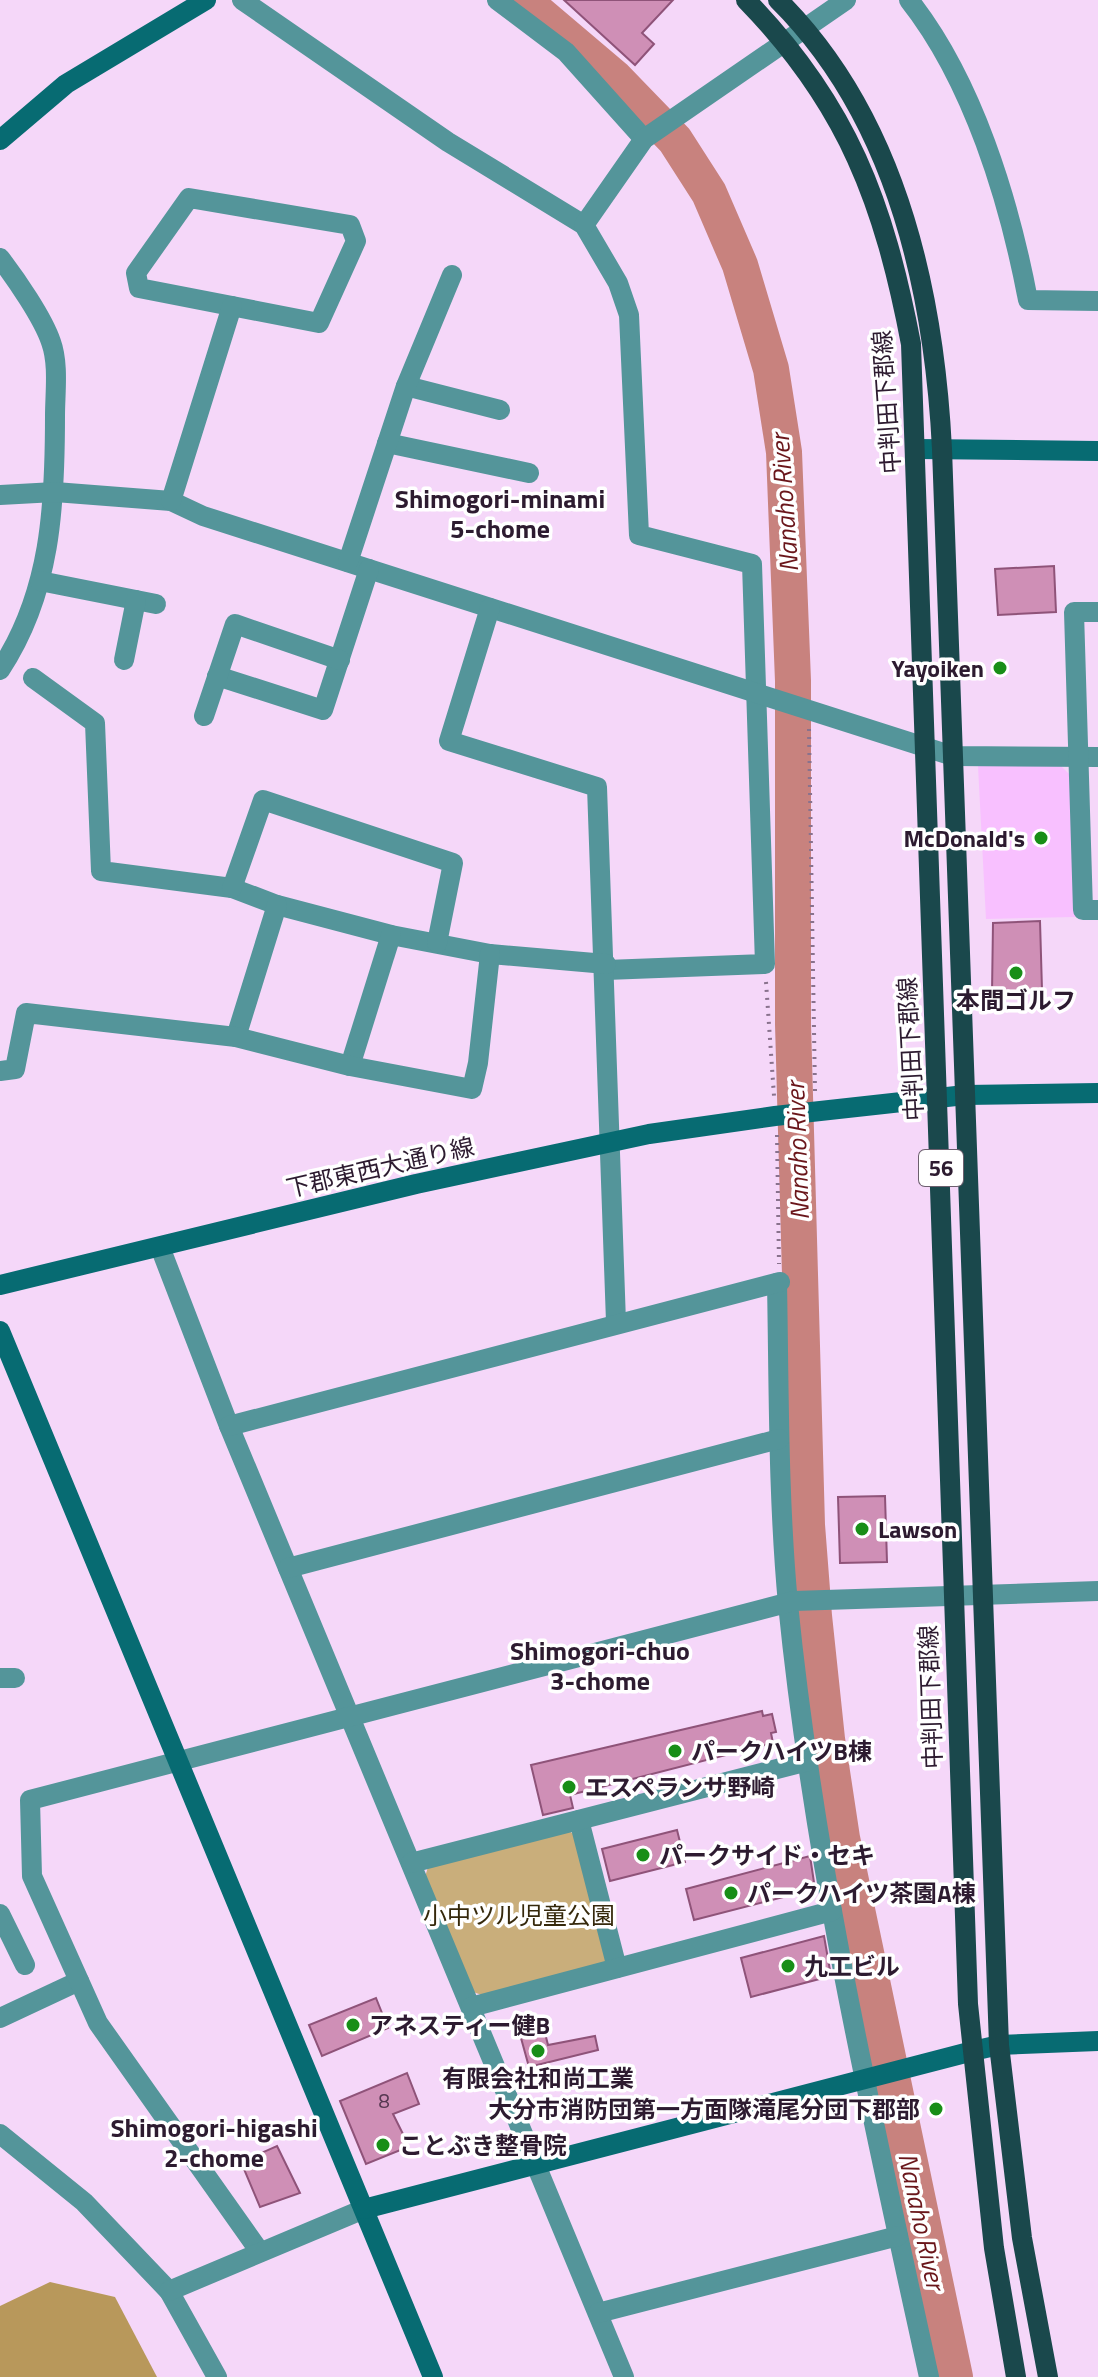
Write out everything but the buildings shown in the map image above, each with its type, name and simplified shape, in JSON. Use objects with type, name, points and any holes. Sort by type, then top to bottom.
[{"type":"main road","name":"中判田下郡線","points":[[746,0],[787,44],[839,121],[872,187],[894,255],[911,344],[917,449],[928,913],[938,1098],[952,1596],[973,2051],[994,2248],[1016,2377]]},
{"type":"main road","name":"56","points":[[778,0],[806,27],[849,94],[888,170],[914,246],[930,316],[942,449],[999,2045],[1022,2238],[1048,2377]]},
{"type":"street","points":[[0,140],[66,84],[206,0]]},
{"type":"street","points":[[33,678],[95,723],[101,871],[232,888],[277,905],[391,935],[490,954],[606,967],[765,964],[763,696],[752,564],[639,535],[629,315],[618,283],[584,225],[448,142],[242,0]]},
{"type":"street","points":[[497,0],[566,52],[646,137]]},
{"type":"street","points":[[584,225],[646,137],[787,44],[846,0]]},
{"type":"street","points":[[909,0],[947,64],[987,146],[1018,251],[1028,300],[1098,301]]},
{"type":"street","points":[[189,198],[350,225],[356,241],[319,323],[232,306],[139,288],[136,273],[189,198]]},
{"type":"street","points":[[0,258],[51,342],[55,492],[50,545],[40,581],[21,634],[0,670]]},
{"type":"street","points":[[348,562],[406,386],[452,275]]},
{"type":"street","points":[[171,501],[232,306]]},
{"type":"street","points":[[406,386],[500,410]]},
{"type":"street","points":[[387,443],[529,473]]},
{"type":"street","points":[[917,449],[1098,451]]},
{"type":"street","points":[[0,495],[55,492],[171,501],[203,516],[953,756],[1088,757]]},
{"type":"street","points":[[217,676],[323,710],[369,569]]},
{"type":"street","points":[[40,581],[146,602],[124,660]]},
{"type":"street","points":[[490,608],[449,741],[597,787],[606,967],[616,1322]]},
{"type":"street","points":[[1098,612],[1074,612],[1088,757],[1083,910],[1098,910]]},
{"type":"street","points":[[204,716],[235,624],[340,660]]},
{"type":"street","points":[[232,888],[263,800],[453,863],[437,943]]},
{"type":"street","points":[[236,1037],[277,905]]},
{"type":"street","points":[[350,1066],[391,935]]},
{"type":"street","points":[[0,1071],[15,1069],[26,1013],[236,1037],[350,1066],[472,1089],[478,1063],[490,954]]},
{"type":"street","points":[[815,1101],[1098,1093]]},
{"type":"street","name":"下郡東西大通り線","points":[[0,1285],[416,1184],[610,1143],[775,1115],[815,1101]]},
{"type":"street","points":[[160,1247],[229,1426],[624,2377]]},
{"type":"street","points":[[229,1426],[616,1322],[778,1283],[779,1439],[791,1602],[808,1761],[832,1911],[929,2377]]},
{"type":"street","points":[[0,1331],[433,2377]]},
{"type":"street","points":[[288,1568],[779,1439]]},
{"type":"street","points":[[260,2252],[98,2023],[32,1876],[30,1800],[791,1602],[1098,1591]]},
{"type":"street","points":[[411,1863],[808,1761]]},
{"type":"street","points":[[579,1820],[617,1968]]},
{"type":"street","points":[[471,2007],[832,1911]]},
{"type":"street","points":[[0,1914],[25,1965]]},
{"type":"street","points":[[0,2018],[79,1981]]},
{"type":"street","points":[[169,2291],[364,2209],[915,2064],[999,2045],[1098,2041]]},
{"type":"street","points":[[0,2134],[84,2202],[169,2291],[217,2377]]},
{"type":"street","points":[[598,2313],[898,2236]]},
{"type":"path","points":[[806,709],[815,1101]]},
{"type":"path","points":[[765,964],[775,1115],[778,1283]]},
{"type":"shaded area","points":[[1060,765],[1070,775],[1075,917],[986,919],[978,766]]},
{"type":"shaded area","points":[[50,2282],[115,2297],[157,2377],[0,2377],[0,2306]]},
{"type":"green space","name":"小中ツル児童公園","points":[[569,1831],[578,1837],[606,1963],[482,1995],[473,1992],[425,1877],[428,1867]]},
{"type":"waterway","name":"Nanaho River","points":[[523,0],[615,78],[675,140],[709,193],[740,265],[771,369],[784,452],[793,681],[793,1024],[807,1525],[814,1616],[827,1739],[842,1838],[955,2377]]},
{"type":"place","name":"Yayoiken","points":[[1000,668]]},
{"type":"place","name":"McDonald's","points":[[1041,838]]},
{"type":"place","name":"本間ゴルフ","points":[[1016,973]]},
{"type":"place","name":"Lawson","points":[[862,1529]]},
{"type":"place","name":"パークハイツB棟","points":[[675,1751]]},
{"type":"place","name":"エスペランサ野崎","points":[[569,1787]]},
{"type":"place","name":"パークサイド・セキ","points":[[643,1855]]},
{"type":"place","name":"パークハイツ茶園A棟","points":[[731,1893]]},
{"type":"place","name":"九工ビル","points":[[788,1966]]},
{"type":"place","name":"アネスティー健B","points":[[353,2025]]},
{"type":"place","name":"有限会社和尚工業","points":[[538,2051]]},
{"type":"place","name":"大分市消防団第一方面隊滝尾分団下郡部","points":[[936,2109]]},
{"type":"place","name":"ことぶき整骨院","points":[[383,2145]]},
{"type":"district","name":"Shimogori-minami 5-chome","points":[[500,513]]},
{"type":"district","name":"Shimogori-chuo 3-chome","points":[[600,1665]]},
{"type":"district","name":"Shimogori-higashi 2-chome","points":[[214,2142]]}]
